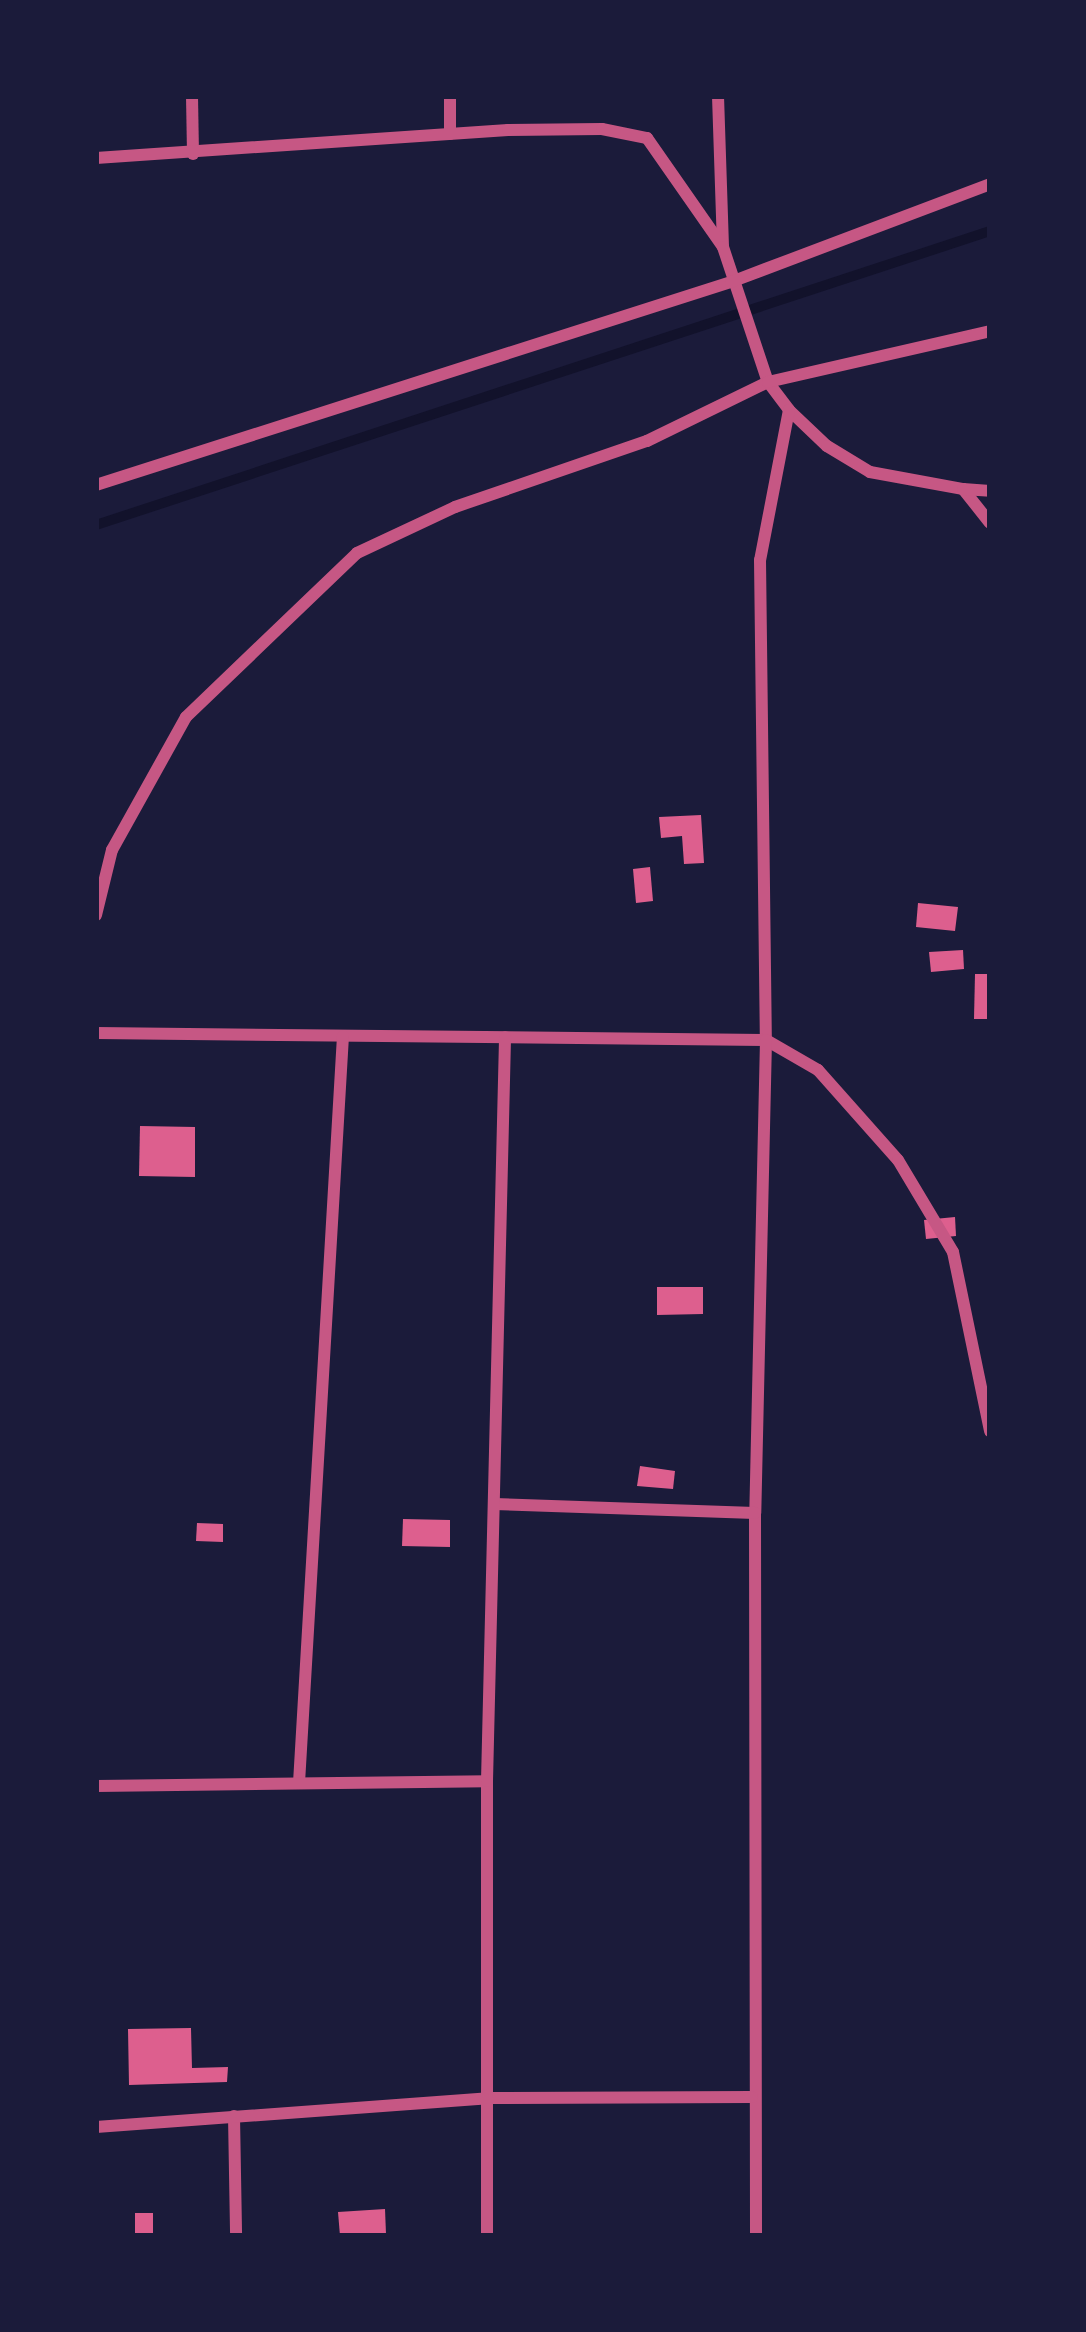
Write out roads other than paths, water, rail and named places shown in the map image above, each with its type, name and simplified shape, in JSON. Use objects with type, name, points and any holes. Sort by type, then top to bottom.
[{"type":"street","points":[[192,96],[193,154]]},
{"type":"street","points":[[450,96],[450,134]]},
{"type":"street","points":[[718,96],[723,247],[768,382],[788,410],[827,446],[870,472],[990,491]]},
{"type":"street","points":[[96,158],[193,154],[278,142],[602,129],[647,138],[723,247]]},
{"type":"street","points":[[96,485],[731,282],[990,184]]},
{"type":"street","points":[[96,915],[112,850],[186,717],[357,553],[454,507],[646,441],[768,382],[990,331]]},
{"type":"street","points":[[755,2236],[755,1513],[766,1040],[760,560],[788,410]]},
{"type":"street","points":[[963,489],[990,523]]},
{"type":"street","points":[[96,1033],[766,1040],[818,1070],[872,1130],[898,1160],[953,1252],[990,1431]]},
{"type":"street","points":[[299,1783],[343,1036]]},
{"type":"street","points":[[487,2236],[487,1781],[505,1037]]},
{"type":"street","points":[[494,1504],[755,1513]]},
{"type":"street","points":[[96,1786],[487,1781]]},
{"type":"street","points":[[96,2126],[488,2098],[752,2097]]},
{"type":"street","points":[[234,2116],[236,2236]]},
{"type":"waterway","points":[[96,525],[990,231]]}]
